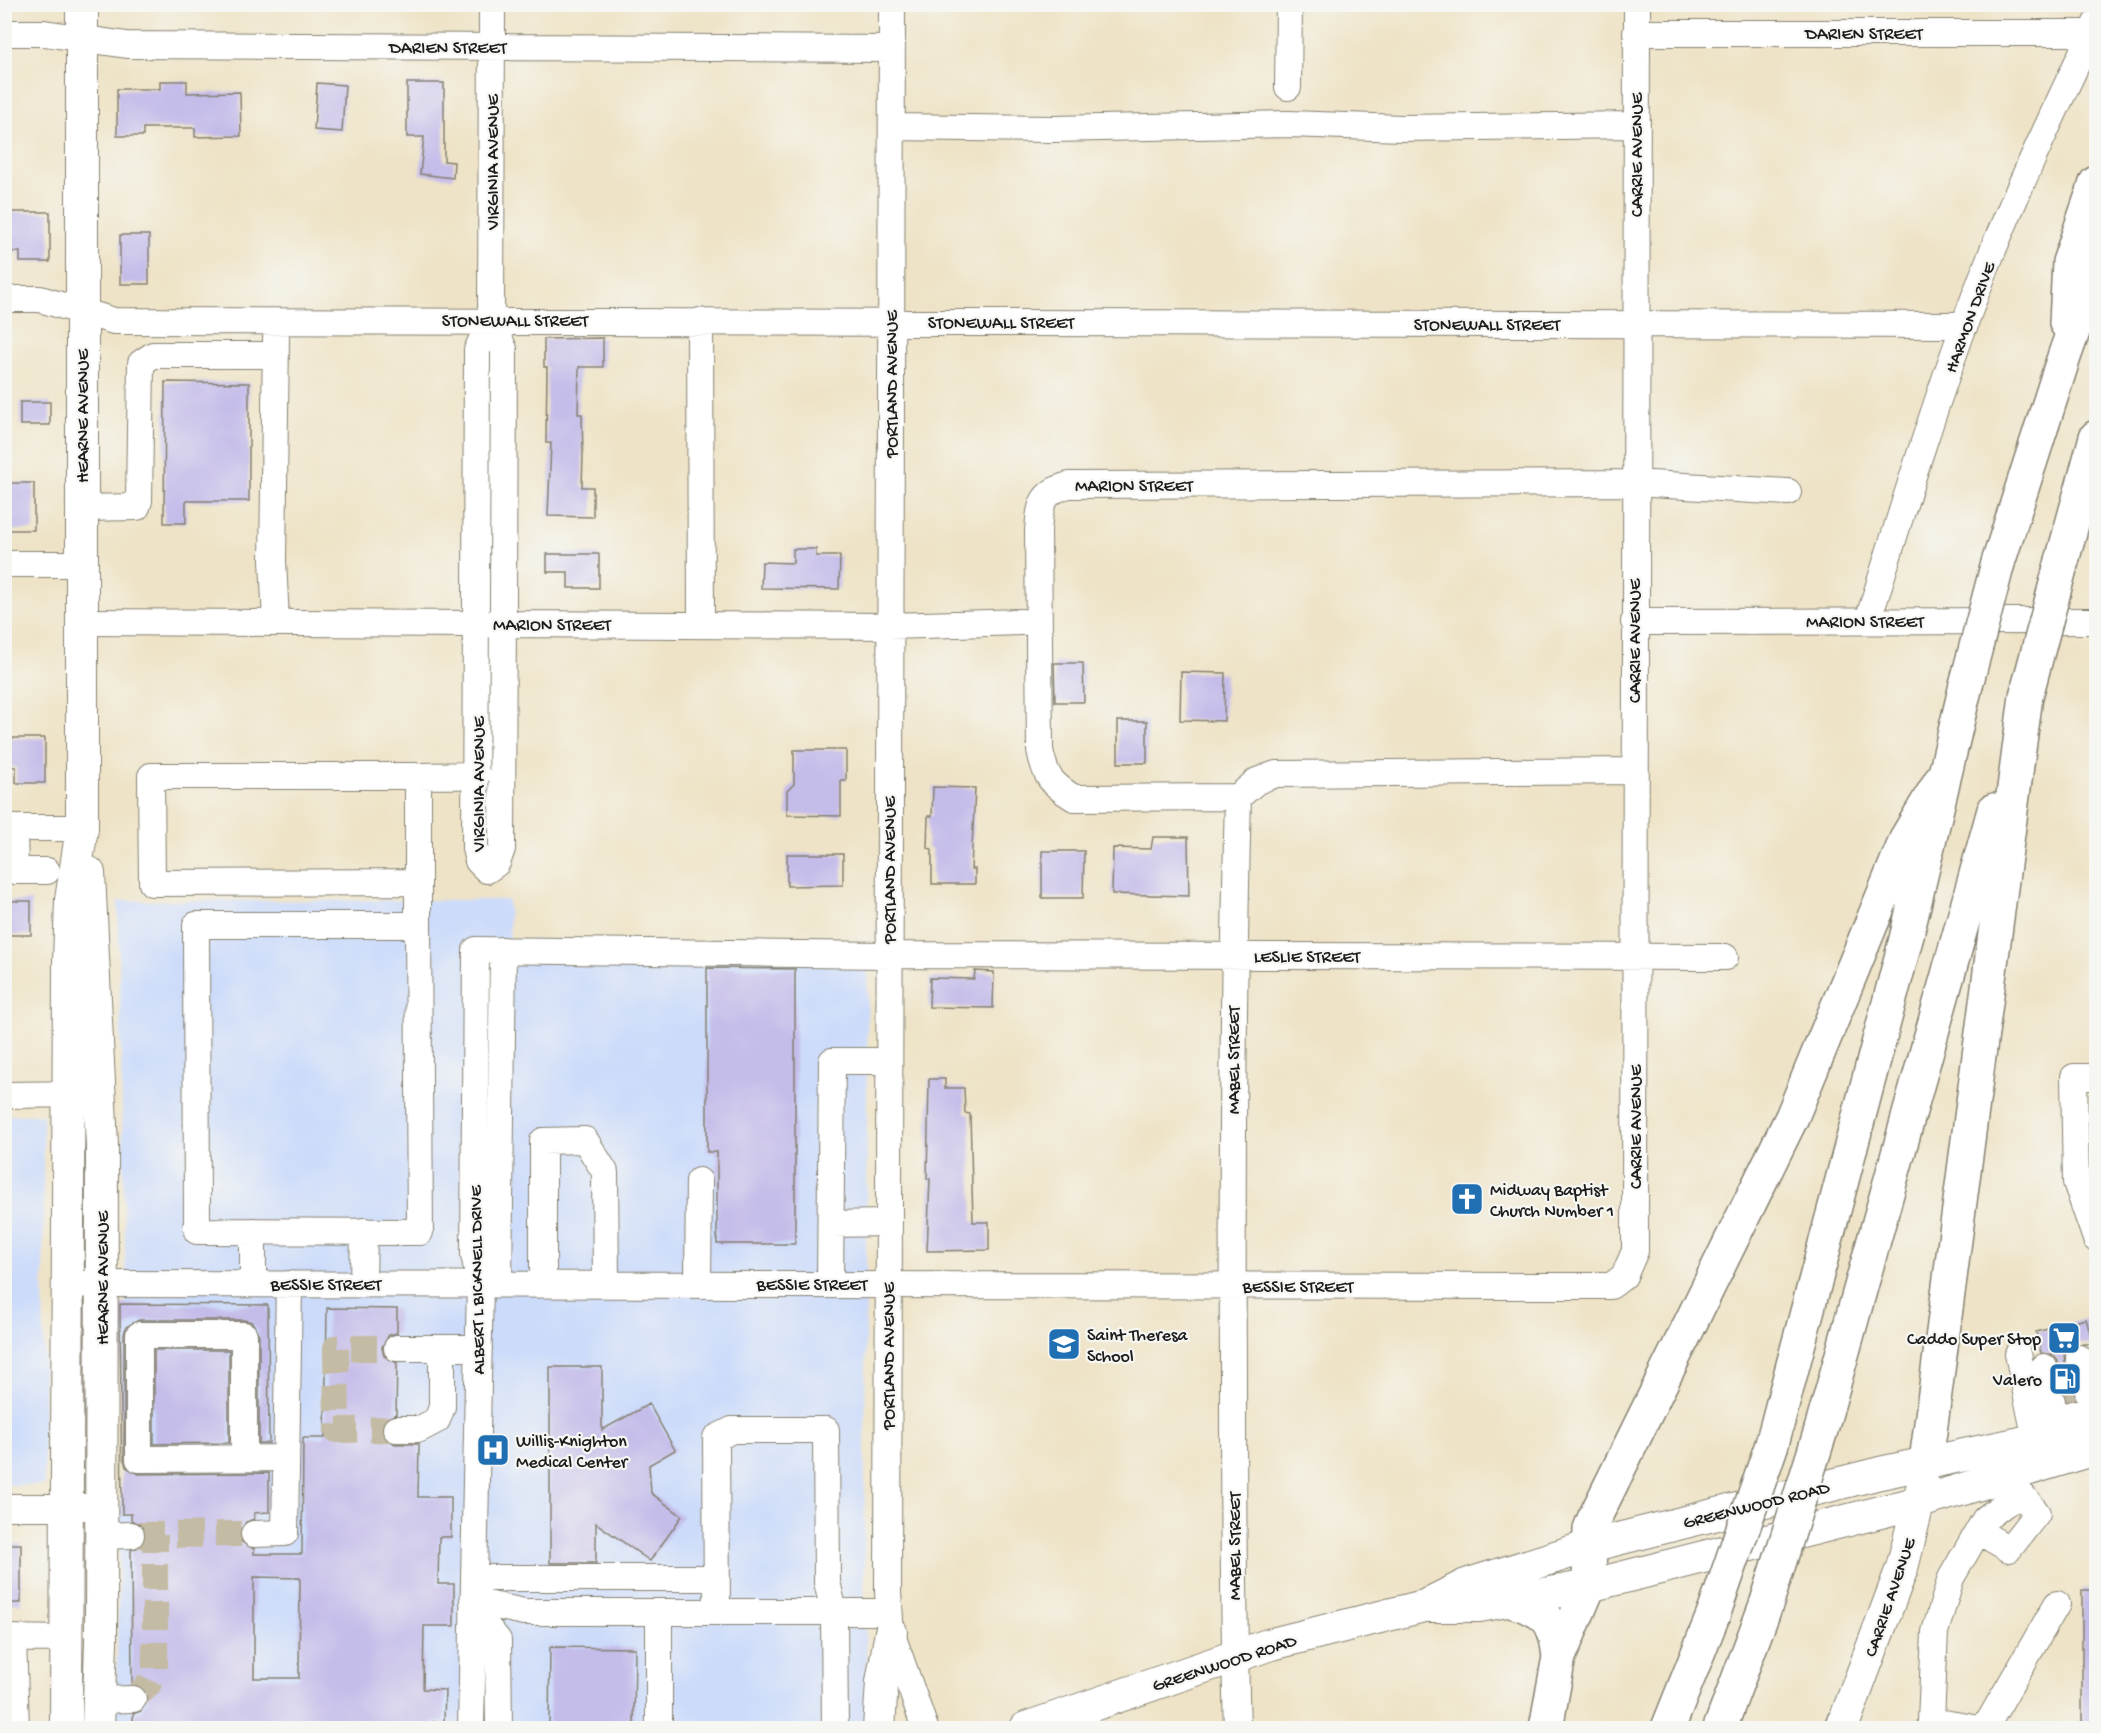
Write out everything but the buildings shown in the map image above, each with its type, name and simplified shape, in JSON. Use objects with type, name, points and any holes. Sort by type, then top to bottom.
[{"type":"highway","points":[[2064,357],[2069,262],[2097,183]]},
{"type":"highway","points":[[1668,1728],[1714,1613],[1772,1444],[1906,939],[1944,773],[1998,563],[2064,357],[2097,267]]},
{"type":"highway","points":[[1720,1728],[1767,1602],[1821,1430],[2097,437]]},
{"type":"highway","points":[[1926,1462],[2026,696]]},
{"type":"highway","points":[[1546,1728],[1559,1658],[1588,1586],[1590,1530],[1594,1519],[1787,1127],[1907,837],[1944,773]]},
{"type":"highway","points":[[1511,1601],[1530,1606],[1548,1619],[1557,1636],[1559,1658]]},
{"type":"main road","name":"HEARNE AVENUE","points":[[66,1714],[68,1095],[71,900],[82,828],[82,4]]},
{"type":"main road","name":"HEARNE AVENUE","points":[[82,828],[88,860],[95,945],[100,1094],[102,1284],[111,1526],[99,1714]]},
{"type":"main road","name":"GREENWOOD ROAD","points":[[1026,1728],[1234,1656],[1424,1606],[1466,1585],[1590,1546],[1926,1462],[2035,1432],[2097,1428]]},
{"type":"main road","name":"GREENWOOD ROAD","points":[[1424,1606],[1479,1606],[1588,1586],[1920,1502],[2097,1449]]},
{"type":"main road","name":"CARRIE AVENUE","points":[[1842,1727],[1902,1568],[1920,1502],[1926,1462]]},
{"type":"main road","points":[[879,1728],[890,1622]]},
{"type":"main road","points":[[66,1714],[99,1714]]},
{"type":"street","name":"VIRGINIA AVENUE","points":[[491,320],[477,350],[475,848],[478,861],[488,870],[497,863],[502,849],[504,623],[504,349],[491,320],[492,4]]},
{"type":"street","name":"PORTLAND AVENUE","points":[[892,4],[888,1223],[890,1622],[925,1728]]},
{"type":"street","points":[[1288,87],[1289,4]]},
{"type":"street","name":"CARRIE AVENUE","points":[[1624,1276],[1635,1251],[1634,483],[1637,4]]},
{"type":"street","name":"DARIEN STREET","points":[[1636,33],[2094,28]]},
{"type":"street","name":"HARMON DRIVE","points":[[1868,621],[1905,498],[1965,325],[2014,200],[2094,28]]},
{"type":"street","name":"DARIEN STREET","points":[[4,33],[44,33],[127,45],[892,49]]},
{"type":"street","points":[[892,127],[1053,129],[1288,123],[1402,128],[1636,125]]},
{"type":"street","name":"STONEWALL STREET","points":[[4,299],[40,299],[114,321],[491,320],[1965,325]]},
{"type":"street","points":[[276,622],[273,560],[277,320]]},
{"type":"street","points":[[700,321],[701,625]]},
{"type":"street","points":[[82,508],[136,507],[140,501],[141,363],[153,356],[276,354]]},
{"type":"street","points":[[1634,483],[1788,492]]},
{"type":"street","name":"MARION STREET","points":[[1238,797],[1074,798],[1056,787],[1044,770],[1040,750],[1038,531],[1040,510],[1045,498],[1054,489],[1080,485],[1634,483]]},
{"type":"street","points":[[4,564],[82,564]]},
{"type":"street","name":"MARION STREET","points":[[1634,622],[2097,621]]},
{"type":"street","name":"MARION STREET","points":[[82,622],[890,626],[1022,622]]},
{"type":"street","points":[[1238,797],[1257,782],[1276,774],[1635,771]]},
{"type":"street","points":[[418,882],[152,883],[151,776],[477,775]]},
{"type":"street","points":[[418,776],[420,1232],[197,1231],[196,925],[418,925]]},
{"type":"street","name":"MABEL STREET","points":[[1237,1728],[1234,1656],[1233,1286],[1234,956],[1238,797]]},
{"type":"street","points":[[46,871],[10,871],[9,828],[82,828]]},
{"type":"street","name":"LESLIE STREET","points":[[476,950],[889,955],[1725,957]]},
{"type":"street","name":"ALBERT L BICKNELL DRIVE","points":[[476,950],[474,1255],[490,1283]]},
{"type":"street","name":"ALBERT L BICKNELL DRIVE","points":[[471,1728],[479,1348],[490,1283],[504,950]]},
{"type":"street","points":[[830,1284],[832,1061],[889,1061]]},
{"type":"street","points":[[2097,1077],[2074,1077],[2076,1182],[2097,1239]]},
{"type":"street","points":[[4,1095],[100,1094]]},
{"type":"street","points":[[543,1283],[543,1141],[585,1140],[605,1172],[606,1283]]},
{"type":"street","points":[[699,1181],[699,1283]]},
{"type":"street","points":[[831,1224],[888,1223]]},
{"type":"street","points":[[253,1231],[253,1284]]},
{"type":"street","points":[[363,1283],[364,1232]]},
{"type":"street","name":"BESSIE STREET","points":[[68,1284],[699,1283],[1611,1286],[1624,1276]]},
{"type":"street","points":[[254,1534],[285,1533],[289,1284]]},
{"type":"street","points":[[244,1458],[244,1335],[140,1335],[139,1459],[286,1458]]},
{"type":"street","points":[[397,1348],[479,1348]]},
{"type":"street","points":[[396,1429],[420,1429],[437,1420],[442,1407],[442,1348]]},
{"type":"street","points":[[2018,1354],[2042,1385],[2035,1432]]},
{"type":"street","points":[[2035,1432],[2089,1379]]},
{"type":"street","points":[[717,1612],[716,1438],[732,1430],[826,1430],[826,1582],[834,1612],[835,1728]]},
{"type":"street","points":[[4,1507],[67,1507],[111,1526]]},
{"type":"street","points":[[1974,1728],[1930,1725],[1935,1632],[1951,1578],[1978,1531]]},
{"type":"street","points":[[474,1596],[716,1578]]},
{"type":"street","points":[[474,1596],[524,1612],[834,1612],[890,1622]]},
{"type":"street","points":[[474,1596],[498,1640],[499,1728]]},
{"type":"street","points":[[1985,1728],[2057,1604]]},
{"type":"street","points":[[659,1612],[659,1728]]},
{"type":"street","points":[[15,1728],[9,1638],[66,1638]]},
{"type":"street","points":[[99,1714],[133,1699]]},
{"type":"shaded area","name":"Willis-Knighton Medical Center","points":[[508,900],[510,940],[868,945],[864,1598],[869,1728],[115,1728],[126,1301],[118,901]]},
{"type":"shaded area","points":[[4,1115],[43,1115],[44,1485],[5,1485]]},
{"type":"tunnel","points":[[396,1429],[337,1430],[336,1348],[397,1348]]},
{"type":"tunnel","points":[[2048,1383],[2083,1374]]},
{"type":"tunnel","points":[[2052,1401],[2088,1392]]},
{"type":"tunnel","points":[[137,1535],[254,1534]]},
{"type":"tunnel","points":[[133,1699],[148,1685],[155,1670],[155,1535]]},
{"type":"place","name":"Midway Baptist Church Number 1","points":[[1467,1199]]},
{"type":"place","name":"Caddo Super Stop","points":[[2064,1338]]},
{"type":"place","name":"Saint Theresa School","points":[[1064,1344]]},
{"type":"place","name":"Valero","points":[[2065,1379]]},
{"type":"place","name":"Willis-Knighton Medical Center","points":[[493,1450]]}]
